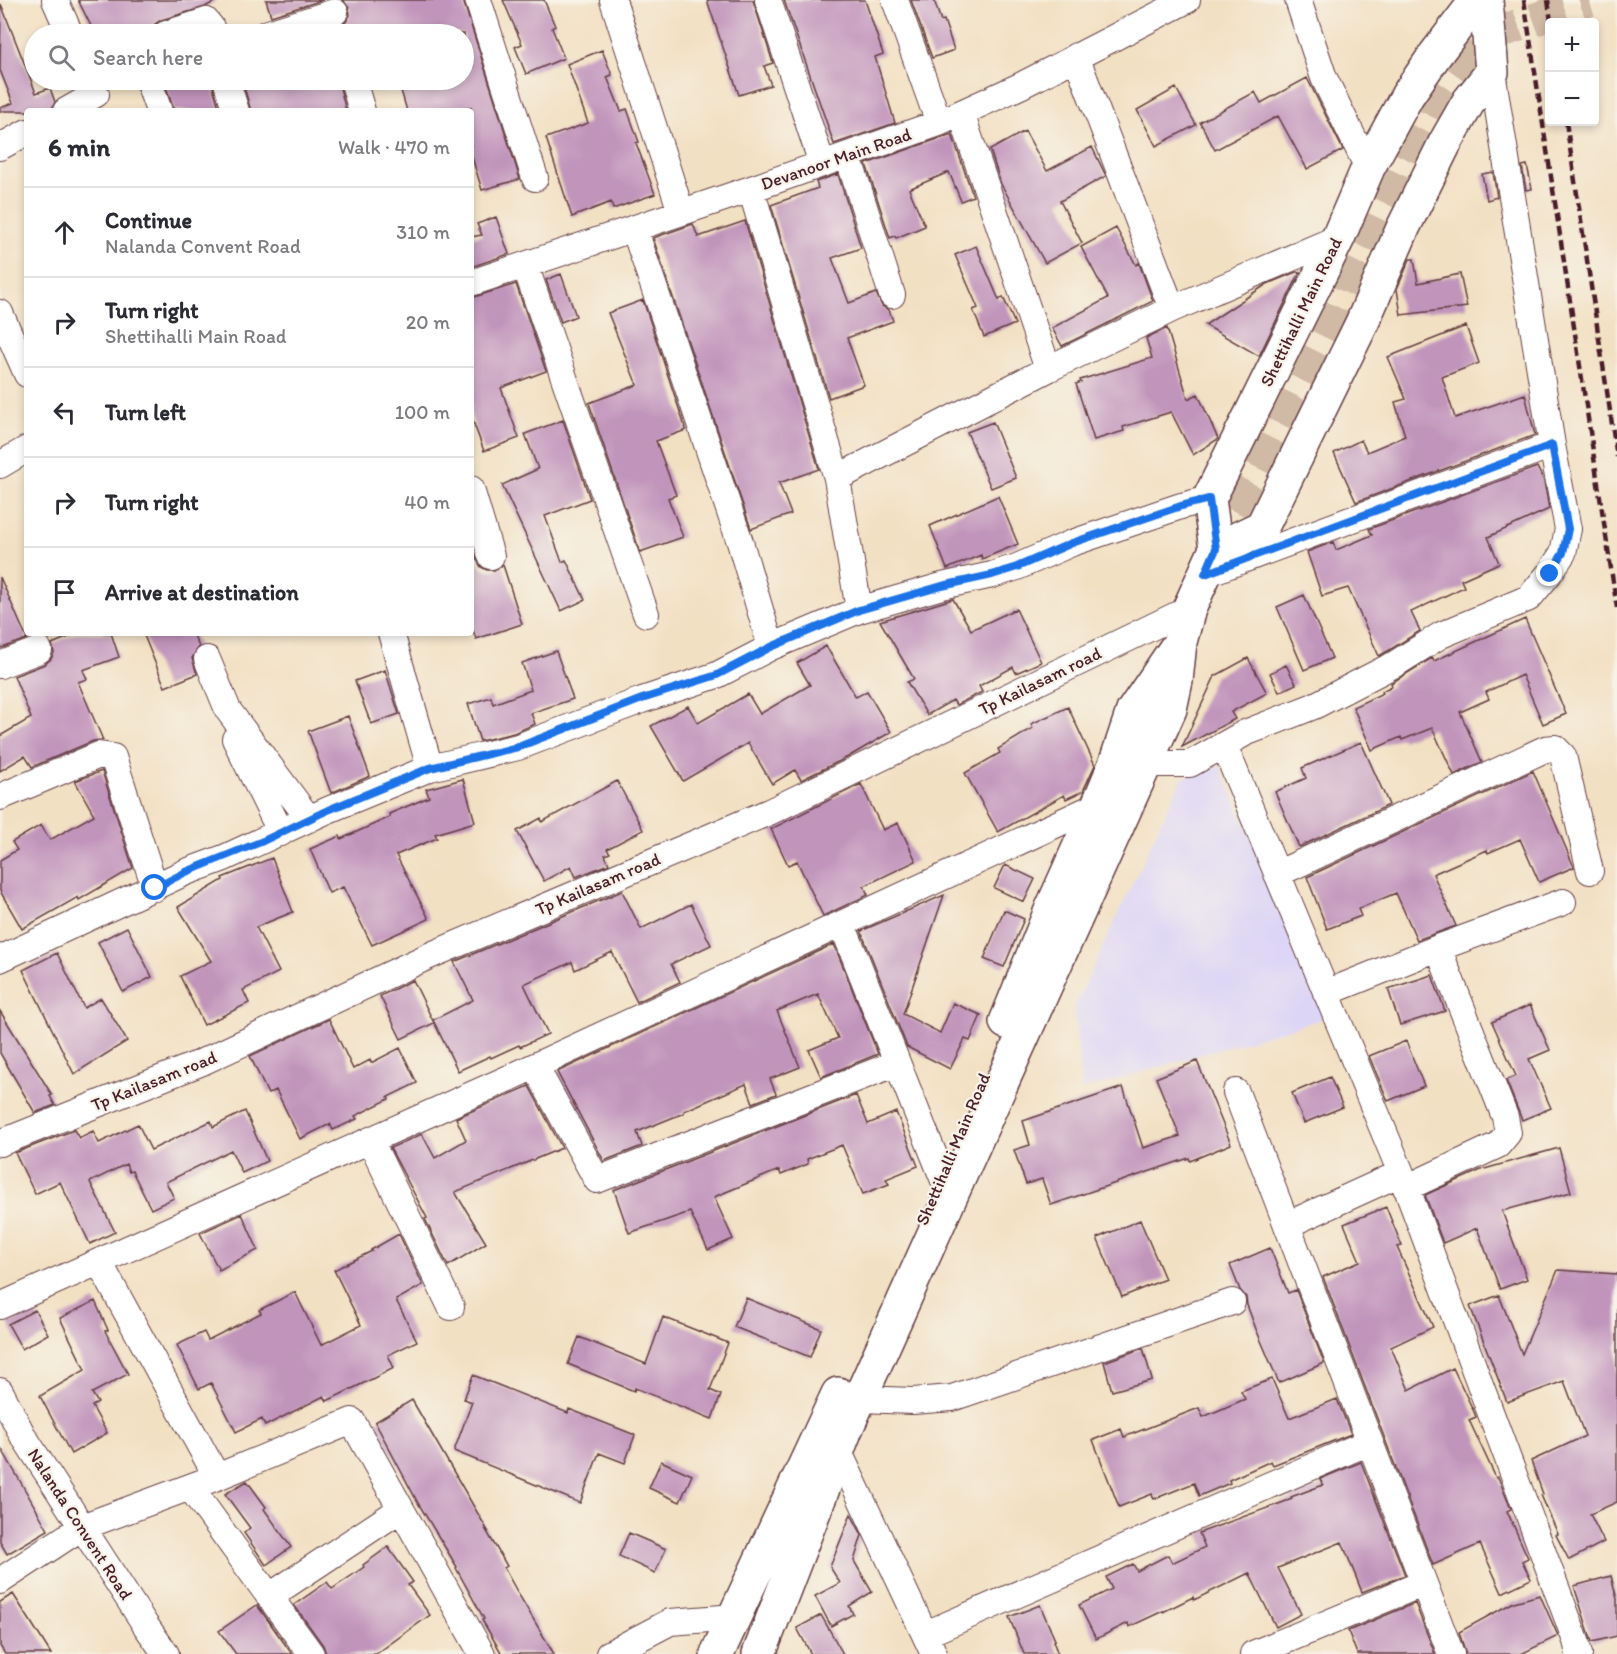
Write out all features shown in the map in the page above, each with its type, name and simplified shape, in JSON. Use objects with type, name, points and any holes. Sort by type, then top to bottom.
[{"type":"main road","name":"Shettihalli Main Road","points":[[1209,499],[1338,238],[1368,168],[1407,96],[1477,0]]},
{"type":"main road","points":[[1211,562],[1262,527],[1362,323],[1403,228],[1445,143],[1469,101],[1492,72],[1486,0]]},
{"type":"main road","points":[[1209,499],[1211,562]]},
{"type":"main road","name":"Shettihalli Main Road","points":[[717,1654],[830,1439],[943,1178],[1052,908],[1111,808],[1145,764],[1170,709],[1176,681],[1180,642],[1189,609],[1238,513]]},
{"type":"main road","name":"Shettihalli Main Road","points":[[759,1654],[830,1439],[860,1399],[1111,808],[1116,762],[1133,711],[1180,642]]},
{"type":"street","points":[[55,0],[66,24]]},
{"type":"street","points":[[478,0],[535,178]]},
{"type":"street","points":[[613,0],[681,212]]},
{"type":"street","points":[[768,0],[822,164]]},
{"type":"street","points":[[896,0],[950,118],[1048,369]]},
{"type":"street","name":"Devanoor Main Road","points":[[474,282],[848,156],[950,118],[1187,0]]},
{"type":"street","points":[[1298,0],[1323,78],[1368,168]]},
{"type":"street","points":[[304,24],[336,16]]},
{"type":"street","points":[[1076,56],[1172,309]]},
{"type":"street","points":[[1145,764],[1190,764],[1245,733],[1314,706],[1395,664],[1441,635],[1529,598],[1558,560],[1568,537],[1568,529],[1552,445],[1492,72]]},
{"type":"street","points":[[152,90],[158,108]]},
{"type":"street","points":[[229,90],[235,108]]},
{"type":"street","points":[[356,90],[361,108]]},
{"type":"street","points":[[72,108],[96,95]]},
{"type":"street","points":[[0,147],[24,134]]},
{"type":"street","points":[[848,156],[892,295]]},
{"type":"street","points":[[751,189],[837,478],[859,610]]},
{"type":"street","points":[[634,228],[740,542],[771,647]]},
{"type":"street","points":[[837,478],[1048,369],[1172,309],[1338,238]]},
{"type":"street","points":[[525,265],[646,614]]},
{"type":"street","points":[[0,313],[24,364]]},
{"type":"street","points":[[1211,562],[1552,445]]},
{"type":"street","points":[[0,465],[24,451]]},
{"type":"street","points":[[474,499],[491,556]]},
{"type":"street","points":[[0,959],[68,925],[155,888],[186,872],[224,858],[430,768],[518,747],[642,699],[717,675],[771,647],[859,610],[942,586],[992,575],[1017,567],[1072,543],[1181,506],[1209,499]]},
{"type":"street","name":"Tp Kailasam road","points":[[0,1143],[200,1063],[429,956],[769,812],[1189,609]]},
{"type":"street","points":[[392,636],[430,768]]},
{"type":"street","points":[[0,665],[39,650]]},
{"type":"street","points":[[207,659],[228,710],[309,819]]},
{"type":"street","points":[[226,721],[281,832]]},
{"type":"street","points":[[1224,745],[1404,1180],[1579,1654]]},
{"type":"street","points":[[1277,874],[1545,749],[1555,748],[1563,756],[1590,871]]},
{"type":"street","points":[[0,797],[99,755],[113,757],[155,888]]},
{"type":"street","points":[[0,1306],[535,1066],[842,924],[1111,808]]},
{"type":"street","points":[[1326,993],[1438,948],[1563,902]]},
{"type":"street","points":[[842,924],[943,1178]]},
{"type":"street","points":[[1287,1225],[1498,1146],[1508,1133],[1505,1117],[1438,948]]},
{"type":"street","points":[[535,1066],[597,1180],[897,1063]]},
{"type":"street","points":[[1236,1092],[1451,1654]]},
{"type":"street","points":[[370,1140],[451,1307]]},
{"type":"street","points":[[99,1262],[217,1477]]},
{"type":"street","points":[[860,1399],[913,1401],[952,1398],[1232,1302]]},
{"type":"street","name":"Nalanda Convent Road","points":[[0,1391],[22,1434],[166,1654]]},
{"type":"street","points":[[0,1581],[82,1527],[217,1477],[352,1421],[482,1654]]},
{"type":"street","points":[[830,1439],[930,1644],[1369,1442]]},
{"type":"street","points":[[190,1487],[311,1654]]},
{"type":"street","points":[[270,1596],[401,1509]]},
{"type":"street","points":[[1253,1654],[1424,1583]]},
{"type":"street","points":[[609,1654],[670,1622],[735,1617]]},
{"type":"shaded area","points":[[1220,766],[1329,1017],[1082,1090],[1074,1008],[1182,778]]},
{"type":"building","points":[[78,0],[218,0],[205,7],[161,20],[155,24],[90,24]]},
{"type":"building","points":[[266,0],[323,0],[271,16]]},
{"type":"building","points":[[343,0],[463,0],[471,24],[342,24],[350,15],[349,8]]},
{"type":"building","points":[[503,0],[544,0],[555,26],[552,28],[564,58],[526,74],[515,47],[522,44]]},
{"type":"building","points":[[707,0],[753,0],[773,63],[764,66],[771,85],[739,95]]},
{"type":"building","points":[[784,0],[865,0],[883,54],[875,57],[895,123],[834,144]]},
{"type":"building","points":[[911,0],[934,0],[941,21],[944,20],[954,50],[932,58]]},
{"type":"building","points":[[1,4],[24,62],[24,90],[35,90],[36,93],[51,90],[55,102],[52,108],[0,111],[0,108],[13,103],[0,70]]},
{"type":"building","points":[[474,35],[520,179],[482,190],[474,164],[474,108],[406,108],[401,90],[474,90]]},
{"type":"building","points":[[602,50],[612,75],[607,77],[621,111],[627,109],[639,142],[636,143],[655,194],[613,209],[611,202],[572,217],[546,138],[588,123],[567,64]]},
{"type":"building","points":[[1307,78],[1343,150],[1307,169],[1278,116],[1215,150],[1200,122],[1255,92],[1261,103]]},
{"type":"building","points":[[1176,88],[1196,125],[1156,146],[1137,110]]},
{"type":"building","points":[[167,90],[214,90],[219,108],[173,108]]},
{"type":"building","points":[[245,90],[341,90],[345,108],[250,108]]},
{"type":"building","points":[[1025,131],[1047,171],[1092,147],[1106,176],[1060,201],[1082,243],[1045,263],[1001,184],[990,150]]},
{"type":"building","points":[[952,134],[973,196],[961,201],[949,172],[909,189],[925,226],[896,238],[895,236],[890,238],[866,164]]},
{"type":"building","points":[[1527,165],[1532,189],[1526,190],[1522,166]]},
{"type":"building","points":[[1493,172],[1497,197],[1487,200],[1482,174]]},
{"type":"building","points":[[838,174],[861,248],[832,258],[849,303],[876,293],[882,306],[889,310],[893,321],[847,338],[864,385],[829,398],[771,205],[818,188],[816,182]]},
{"type":"building","points":[[496,217],[509,254],[474,266],[474,236],[482,235],[477,224]]},
{"type":"building","points":[[745,221],[819,469],[779,483],[791,514],[751,529],[653,238],[693,224],[698,237]]},
{"type":"building","points":[[1116,228],[1136,265],[1139,263],[1153,301],[1062,346],[1052,328],[1108,298],[1081,247]]},
{"type":"building","points":[[976,246],[999,300],[1003,297],[1015,324],[984,337],[973,310],[978,308],[955,255]]},
{"type":"building","points":[[1410,259],[1414,259],[1418,283],[1460,274],[1467,307],[1401,315],[1397,289]]},
{"type":"building","points":[[1300,272],[1259,356],[1205,325],[1267,284]]},
{"type":"building","points":[[561,274],[576,316],[561,322],[546,280]]},
{"type":"building","points":[[516,284],[546,371],[501,388],[519,438],[484,451],[474,424],[474,297]]},
{"type":"building","points":[[643,300],[686,430],[656,441],[676,495],[668,498],[683,537],[640,552],[589,403],[637,385],[608,313]]},
{"type":"building","points":[[1466,326],[1479,363],[1442,377],[1455,418],[1525,394],[1535,435],[1356,502],[1334,453],[1361,440],[1367,452],[1405,436],[1395,402],[1406,399],[1388,357]]},
{"type":"building","points":[[1167,328],[1188,399],[1198,394],[1218,439],[1193,455],[1171,412],[1123,427],[1124,431],[1094,440],[1076,384],[1081,382],[1080,380],[1152,358],[1146,338]]},
{"type":"building","points":[[563,420],[590,499],[545,516],[562,562],[566,560],[585,600],[561,611],[502,485],[538,469],[525,434]]},
{"type":"building","points":[[993,422],[1016,478],[991,488],[967,432]]},
{"type":"building","points":[[1537,467],[1544,481],[1549,509],[1488,537],[1499,563],[1461,580],[1464,587],[1411,612],[1420,631],[1388,651],[1379,656],[1348,588],[1322,596],[1307,552],[1333,542],[1336,550],[1372,535],[1369,529]]},
{"type":"building","points":[[998,496],[1018,544],[982,559],[981,555],[947,569],[930,526]]},
{"type":"building","points":[[474,550],[481,567],[487,570],[495,570],[503,565],[522,624],[476,639],[474,633]]},
{"type":"building","points":[[0,577],[27,639],[2,648],[0,643]]},
{"type":"building","points":[[1304,595],[1332,658],[1304,670],[1277,607]]},
{"type":"building","points":[[953,599],[971,630],[1016,609],[1041,662],[1016,673],[1013,667],[979,686],[982,692],[956,705],[953,700],[927,715],[907,682],[914,679],[880,621]]},
{"type":"building","points":[[1525,619],[1566,714],[1543,724],[1522,675],[1486,692],[1489,699],[1460,712],[1482,762],[1454,775],[1432,728],[1402,740],[1401,737],[1372,750],[1353,707],[1383,693],[1382,691],[1392,686],[1391,683],[1432,658],[1434,661]]},
{"type":"building","points":[[71,636],[112,636],[119,657],[83,670],[87,679],[78,682],[103,740],[93,741],[32,767],[25,756],[0,771],[0,736],[31,718],[14,676],[45,664],[51,659],[54,653],[52,644]]},
{"type":"building","points":[[144,636],[194,636],[199,647],[192,658],[197,674],[165,687]]},
{"type":"building","points":[[826,646],[856,697],[867,691],[891,732],[848,757],[801,780],[795,770],[772,784],[748,743],[683,781],[651,726],[688,706],[698,723],[748,694],[760,714],[810,685],[797,663]]},
{"type":"building","points":[[556,651],[573,699],[531,713],[535,724],[514,733],[480,741],[468,704],[491,697],[493,704],[531,690],[522,663]]},
{"type":"building","points":[[1248,658],[1267,693],[1231,712],[1235,719],[1182,747],[1215,676]]},
{"type":"building","points":[[1286,665],[1296,684],[1279,692],[1270,673]]},
{"type":"building","points":[[385,670],[399,714],[371,724],[355,681]]},
{"type":"building","points":[[1068,707],[1095,765],[1083,791],[1066,799],[1064,795],[998,832],[965,773],[1000,753],[998,749],[1033,728],[1031,724]]},
{"type":"building","points":[[348,716],[370,776],[331,793],[308,731]]},
{"type":"building","points":[[1361,742],[1389,805],[1299,847],[1275,792],[1306,778],[1302,768]]},
{"type":"building","points":[[102,771],[133,868],[79,900],[78,897],[22,929],[0,891],[0,860],[17,850],[12,842],[41,825],[50,840],[94,815],[75,781]]},
{"type":"building","points":[[1533,771],[1574,867],[1539,882],[1520,839],[1488,853],[1487,850],[1433,874],[1456,926],[1417,940],[1396,893],[1358,909],[1361,916],[1327,929],[1307,877]]},
{"type":"building","points":[[463,779],[475,822],[435,834],[437,838],[396,855],[429,919],[372,945],[343,887],[329,893],[310,849],[340,836],[341,839],[390,817],[389,814],[429,797],[426,789]]},
{"type":"building","points":[[617,781],[643,830],[607,849],[610,853],[605,855],[609,864],[576,877],[571,866],[544,881],[517,831],[541,818],[542,822]]},
{"type":"building","points":[[861,784],[883,830],[898,823],[916,861],[864,886],[868,895],[823,916],[797,861],[788,865],[771,829]]},
{"type":"building","points":[[272,858],[293,912],[256,927],[279,972],[243,990],[249,1003],[204,1025],[180,976],[211,961],[178,907],[223,880],[222,878]]},
{"type":"building","points":[[1005,865],[1035,879],[1024,902],[994,888]]},
{"type":"building","points":[[622,891],[641,929],[691,904],[711,945],[671,964],[680,982],[637,1002],[612,952],[575,970],[572,962],[524,984],[548,1034],[458,1071],[433,1020],[473,1000],[454,962]]},
{"type":"building","points":[[944,895],[903,1014],[940,1033],[953,1003],[981,1015],[970,1041],[965,1039],[950,1069],[907,1047],[861,931]]},
{"type":"building","points":[[1004,910],[1024,919],[1004,967],[984,959]]},
{"type":"building","points":[[127,927],[152,977],[123,992],[98,942]]},
{"type":"building","points":[[834,944],[878,1054],[821,1077],[809,1050],[838,1038],[818,994],[777,1011],[800,1067],[770,1079],[776,1094],[753,1103],[746,1084],[637,1132],[642,1146],[604,1161],[557,1072]]},
{"type":"building","points":[[57,953],[84,1008],[101,998],[127,1041],[74,1074],[23,970]]},
{"type":"building","points":[[1432,975],[1445,1011],[1400,1025],[1388,989]]},
{"type":"building","points":[[413,980],[434,1023],[401,1039],[380,996]]},
{"type":"building","points":[[1530,1005],[1550,1050],[1529,1059],[1551,1108],[1522,1120],[1506,1080],[1516,1076],[1492,1022]]},
{"type":"building","points":[[0,1011],[52,1095],[50,1096],[55,1105],[35,1113],[0,1053]]},
{"type":"building","points":[[329,1019],[353,1069],[370,1060],[371,1063],[400,1048],[417,1083],[355,1116],[357,1119],[333,1130],[330,1124],[300,1139],[276,1090],[268,1094],[250,1056]]},
{"type":"building","points":[[1406,1041],[1424,1086],[1388,1101],[1369,1056]]},
{"type":"building","points":[[1197,1061],[1231,1144],[1190,1161],[1189,1158],[1051,1205],[1042,1179],[1026,1184],[1014,1150],[1030,1145],[1023,1121],[1123,1087],[1143,1148],[1180,1136],[1156,1078]]},
{"type":"building","points":[[1330,1077],[1343,1107],[1304,1123],[1292,1093]]},
{"type":"building","points":[[529,1086],[562,1148],[455,1192],[486,1243],[448,1266],[425,1219],[427,1218],[390,1148],[422,1134],[435,1158],[466,1140],[456,1118]]},
{"type":"building","points":[[856,1095],[868,1124],[896,1112],[918,1166],[886,1179],[889,1184],[863,1194],[842,1145],[807,1159],[808,1164],[781,1175],[779,1170],[714,1197],[733,1239],[708,1250],[690,1212],[629,1233],[614,1190]]},
{"type":"building","points":[[245,1111],[267,1161],[242,1173],[231,1150],[166,1182],[174,1198],[151,1209],[132,1171],[129,1172],[126,1164],[90,1182],[115,1232],[90,1244],[60,1182],[35,1194],[15,1153],[74,1130],[79,1138],[93,1131],[99,1143],[138,1124],[151,1150],[211,1121],[213,1127]]},
{"type":"building","points":[[1559,1148],[1571,1192],[1502,1211],[1527,1279],[1500,1289],[1477,1228],[1443,1243],[1425,1195],[1481,1170]]},
{"type":"building","points":[[1386,1207],[1402,1246],[1397,1247],[1433,1327],[1391,1347],[1409,1390],[1453,1368],[1474,1412],[1476,1417],[1469,1420],[1496,1478],[1498,1477],[1511,1509],[1507,1511],[1528,1558],[1522,1561],[1531,1579],[1502,1593],[1480,1544],[1433,1565],[1323,1277],[1360,1261],[1344,1224]]},
{"type":"building","points":[[242,1214],[258,1250],[219,1270],[200,1233]]},
{"type":"building","points":[[1140,1220],[1165,1279],[1122,1297],[1097,1238]]},
{"type":"building","points":[[399,1234],[423,1285],[396,1300],[417,1341],[388,1355],[394,1368],[327,1401],[324,1396],[265,1426],[262,1419],[236,1432],[211,1383],[199,1389],[177,1345],[204,1332],[208,1340],[261,1313],[259,1310],[295,1292],[321,1345],[361,1325],[334,1270]]},
{"type":"building","points":[[1270,1248],[1288,1293],[1296,1290],[1324,1363],[1279,1383],[1256,1329],[1246,1297],[1240,1290],[1230,1265]]},
{"type":"building","points":[[1558,1270],[1617,1274],[1617,1502],[1590,1514],[1604,1542],[1569,1560],[1556,1535],[1558,1534],[1541,1495],[1543,1494],[1531,1461],[1585,1436],[1564,1381],[1507,1402],[1470,1306],[1499,1295],[1522,1354]]},
{"type":"building","points":[[746,1298],[821,1329],[810,1357],[734,1327]]},
{"type":"building","points":[[95,1301],[108,1330],[105,1331],[128,1374],[92,1393],[98,1403],[92,1406],[107,1433],[71,1454],[40,1396],[85,1370],[60,1318]]},
{"type":"building","points":[[35,1310],[48,1334],[22,1349],[8,1324]]},
{"type":"building","points":[[663,1317],[728,1343],[710,1390],[721,1395],[712,1419],[568,1364],[579,1337],[646,1364]]},
{"type":"building","points":[[1143,1348],[1152,1380],[1112,1391],[1104,1362]]},
{"type":"building","points":[[473,1375],[568,1413],[569,1409],[635,1435],[625,1463],[599,1453],[580,1503],[454,1451],[472,1402],[464,1399]]},
{"type":"building","points":[[1272,1379],[1289,1418],[1337,1399],[1351,1434],[1273,1465],[1271,1461],[1229,1480],[1230,1483],[1199,1496],[1194,1483],[1154,1499],[1152,1494],[1119,1507],[1093,1440],[1121,1429],[1124,1437],[1199,1408],[1203,1417],[1245,1399],[1241,1391]]},
{"type":"building","points":[[412,1400],[488,1531],[486,1530],[507,1566],[504,1568],[554,1654],[502,1654],[482,1620],[484,1619],[457,1567],[418,1503],[375,1422]]},
{"type":"building","points":[[0,1446],[48,1530],[7,1554],[0,1542]]},
{"type":"building","points":[[661,1461],[692,1475],[680,1502],[649,1488]]},
{"type":"building","points":[[1361,1462],[1405,1575],[1362,1592],[1342,1542],[1278,1568],[1301,1614],[1276,1627],[1249,1573],[1194,1600],[1193,1597],[1129,1627],[1128,1623],[1096,1639],[1079,1605],[1112,1589],[1106,1577],[1133,1564],[1137,1571],[1168,1555],[1172,1563],[1205,1547],[1199,1533],[1292,1499],[1291,1497],[1323,1485],[1320,1479]]},
{"type":"building","points":[[247,1481],[291,1547],[266,1565],[244,1533],[250,1528],[225,1494]]},
{"type":"building","points":[[851,1514],[862,1535],[854,1561],[872,1592],[849,1606],[853,1614],[831,1626],[815,1596],[840,1583],[830,1567]]},
{"type":"building","points":[[629,1533],[666,1549],[655,1573],[619,1556]]},
{"type":"building","points":[[388,1547],[413,1582],[408,1585],[430,1615],[376,1654],[326,1654],[323,1645],[294,1605],[327,1582],[332,1589]]},
{"type":"building","points":[[1611,1576],[1617,1599],[1617,1636],[1592,1642],[1574,1586]]},
{"type":"building","points":[[13,1594],[51,1654],[5,1654],[0,1646],[0,1602]]},
{"type":"building","points":[[1540,1595],[1558,1636],[1521,1654],[1466,1654],[1459,1632],[1514,1602]]},
{"type":"building","points":[[1415,1603],[1435,1654],[1357,1654],[1348,1631]]},
{"type":"building","points":[[257,1605],[292,1654],[236,1654],[219,1631]]},
{"type":"building","points":[[1040,1605],[1055,1640],[1053,1641],[1058,1654],[1024,1654],[1009,1617]]},
{"type":"building","points":[[821,1615],[843,1654],[811,1654],[797,1628]]},
{"type":"tunnel","points":[[1238,513],[1444,89],[1465,60],[1497,33],[1589,0]]},
{"type":"railway","points":[[1524,0],[1617,608]]},
{"type":"railway","points":[[1548,0],[1550,18]]},
{"type":"railway","points":[[1567,126],[1617,457]]},
{"type":"route","points":[[155,888],[186,872],[263,841],[328,810],[430,768],[518,747],[642,699],[717,675],[771,647],[859,610],[942,586],[992,575],[1017,567],[1072,543],[1181,506],[1209,499],[1216,549],[1205,574],[1552,445],[1568,537],[1563,553],[1550,574]]}]
